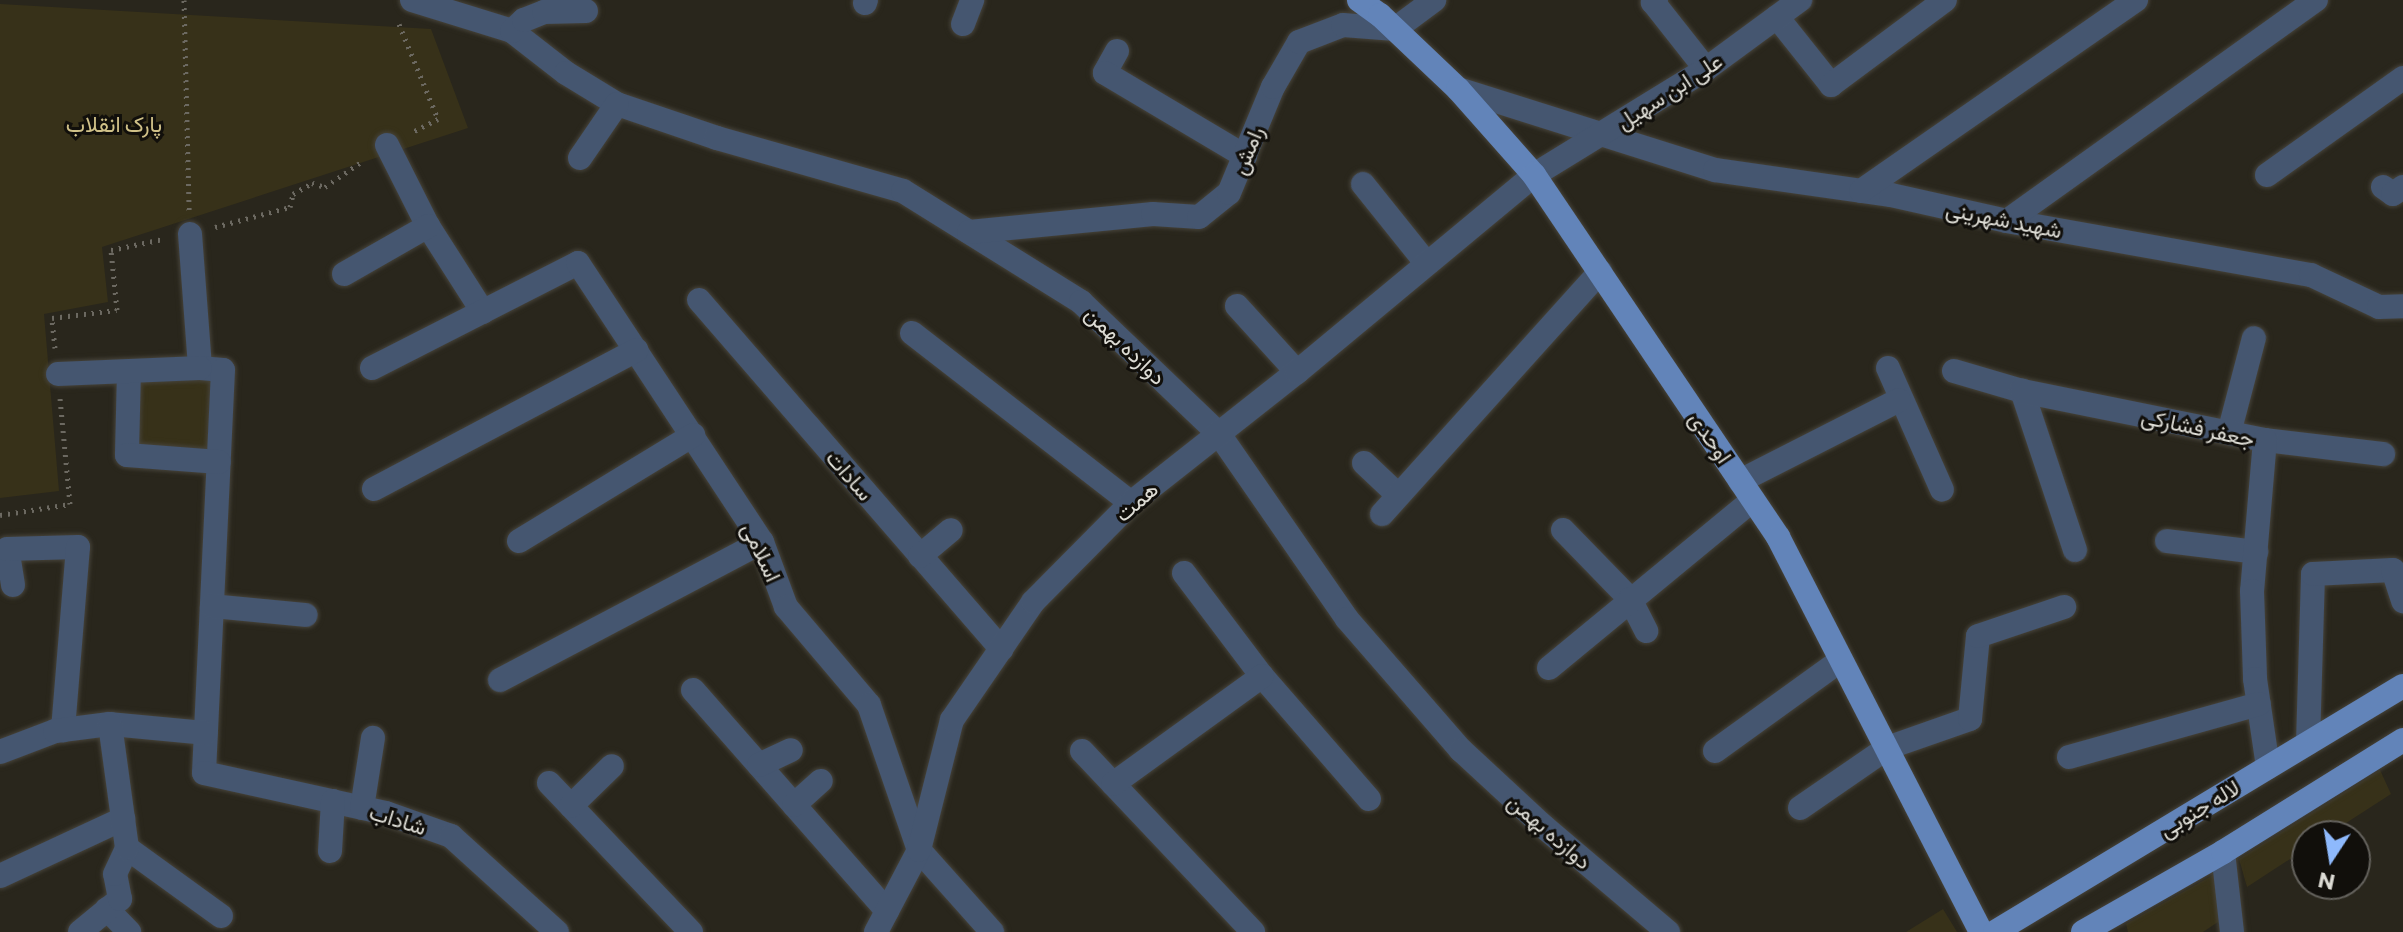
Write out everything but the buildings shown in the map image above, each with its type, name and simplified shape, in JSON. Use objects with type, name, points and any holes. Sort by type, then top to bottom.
[{"type":"main road","name":"اوحدی","points":[[1359,0],[1395,29],[1458,89],[1534,175],[1747,490],[1778,537],[1981,932]]},
{"type":"main road","name":"لاله جنوبی","points":[[1995,932],[2403,686]]},
{"type":"main road","points":[[2083,932],[2111,925],[2223,852],[2402,743]]},
{"type":"street","name":"دوازده بهمن","points":[[412,0],[512,31],[566,73],[617,104],[717,138],[903,191],[1081,302],[1219,434],[1347,619],[1461,750],[1543,826],[1668,932]]},
{"type":"street","points":[[963,24],[972,0]]},
{"type":"street","points":[[1395,29],[1434,0]]},
{"type":"street","points":[[1656,0],[1653,2],[1706,69]]},
{"type":"street","name":"علی ابن سهیل","points":[[1534,175],[1706,69],[1800,0]]},
{"type":"street","points":[[1777,17],[1831,85],[1945,0]]},
{"type":"street","points":[[1861,191],[2136,0]]},
{"type":"street","points":[[2007,221],[2316,0]]},
{"type":"street","points":[[512,31],[524,20],[544,12],[586,11]]},
{"type":"street","name":"رامش","points":[[969,232],[1128,216],[1199,217],[1229,193],[1273,87],[1299,42],[1343,25],[1395,29]]},
{"type":"street","points":[[1117,51],[1105,73],[1245,156]]},
{"type":"street","points":[[2267,175],[2403,78]]},
{"type":"street","name":"شهید شهرینی","points":[[1458,89],[1715,170],[1861,191],[2007,221],[2311,275],[2379,307],[2403,306]]},
{"type":"street","points":[[580,158],[617,104]]},
{"type":"street","points":[[372,368],[483,312],[428,226],[387,145]]},
{"type":"street","name":"همت","points":[[881,922],[919,850],[952,720],[1033,602],[1131,503],[1297,372],[1534,175]]},
{"type":"street","points":[[1363,184],[1427,264]]},
{"type":"street","points":[[344,274],[428,226]]},
{"type":"street","points":[[190,234],[200,368]]},
{"type":"street","name":"اسلامی","points":[[483,312],[578,263],[762,542],[786,607],[869,705],[919,850]]},
{"type":"street","points":[[1382,514],[1600,272]]},
{"type":"street","name":"سادات","points":[[699,300],[1001,649]]},
{"type":"street","points":[[1237,306],[1297,372]]},
{"type":"street","points":[[912,333],[1131,503]]},
{"type":"street","points":[[2229,433],[2254,338]]},
{"type":"street","points":[[374,489],[636,350]]},
{"type":"street","points":[[0,752],[63,730],[110,724],[206,733],[223,370],[200,368],[58,374]]},
{"type":"street","points":[[1888,368],[1899,400],[1942,490]]},
{"type":"street","points":[[129,371],[127,455],[219,462]]},
{"type":"street","name":"جعفر فشارکی","points":[[1954,371],[2022,391],[2265,440],[2253,606],[2259,704],[2268,767]]},
{"type":"street","points":[[2022,391],[2075,550]]},
{"type":"street","points":[[1549,668],[1599,640],[1630,599],[1747,490],[1899,400]]},
{"type":"street","points":[[519,541],[693,435]]},
{"type":"street","points":[[2265,440],[2383,454]]},
{"type":"street","points":[[1364,463],[1398,495]]},
{"type":"street","points":[[920,556],[951,530]]},
{"type":"street","points":[[1563,530],[1630,599],[1646,631]]},
{"type":"street","points":[[2167,541],[2256,552]]},
{"type":"street","points":[[500,680],[762,542]]},
{"type":"street","points":[[13,585],[7,549],[78,547],[63,730]]},
{"type":"street","points":[[2308,743],[2313,574],[2393,570],[2403,601]]},
{"type":"street","points":[[1184,573],[1262,676],[1369,799]]},
{"type":"street","points":[[212,606],[306,615]]},
{"type":"street","points":[[1800,808],[1887,748],[1970,719],[1978,636],[2064,607]]},
{"type":"street","points":[[1715,751],[1841,660]]},
{"type":"street","points":[[1113,784],[1262,676]]},
{"type":"street","points":[[693,690],[794,805],[881,922]]},
{"type":"street","points":[[2069,757],[2259,704]]},
{"type":"street","points":[[80,932],[120,899],[115,874],[127,848],[110,724]]},
{"type":"street","name":"شاداب","points":[[206,733],[204,773],[362,808],[451,836],[547,929]]},
{"type":"street","points":[[362,808],[373,738]]},
{"type":"street","points":[[759,765],[791,750]]},
{"type":"street","points":[[1082,751],[1253,932]]},
{"type":"street","points":[[571,806],[612,766]]},
{"type":"street","points":[[794,805],[821,781]]},
{"type":"street","points":[[549,783],[691,932]]},
{"type":"street","points":[[330,851],[333,801]]},
{"type":"street","points":[[0,876],[123,819]]},
{"type":"street","points":[[127,848],[221,916]]},
{"type":"street","points":[[919,850],[992,932]]},
{"type":"street","points":[[2223,852],[2232,932]]},
{"type":"street","points":[[107,909],[129,932]]},
{"type":"path","points":[[184,0],[190,234]]},
{"type":"green space","name":"پارک انقلاب","points":[[0,4],[431,29],[468,128],[102,247],[108,302],[44,314],[59,491],[0,498]]},
{"type":"green space","points":[[139,373],[214,376],[211,452],[136,449]]},
{"type":"green space","points":[[2380,770],[2391,794],[2351,820],[2301,820]]},
{"type":"green space","points":[[2291,826],[2291,858],[2247,887],[2239,859]]},
{"type":"green space","points":[[2215,874],[2218,922],[2203,932],[2128,932],[2126,924]]},
{"type":"green space","points":[[1943,909],[1957,932],[1906,932]]}]
